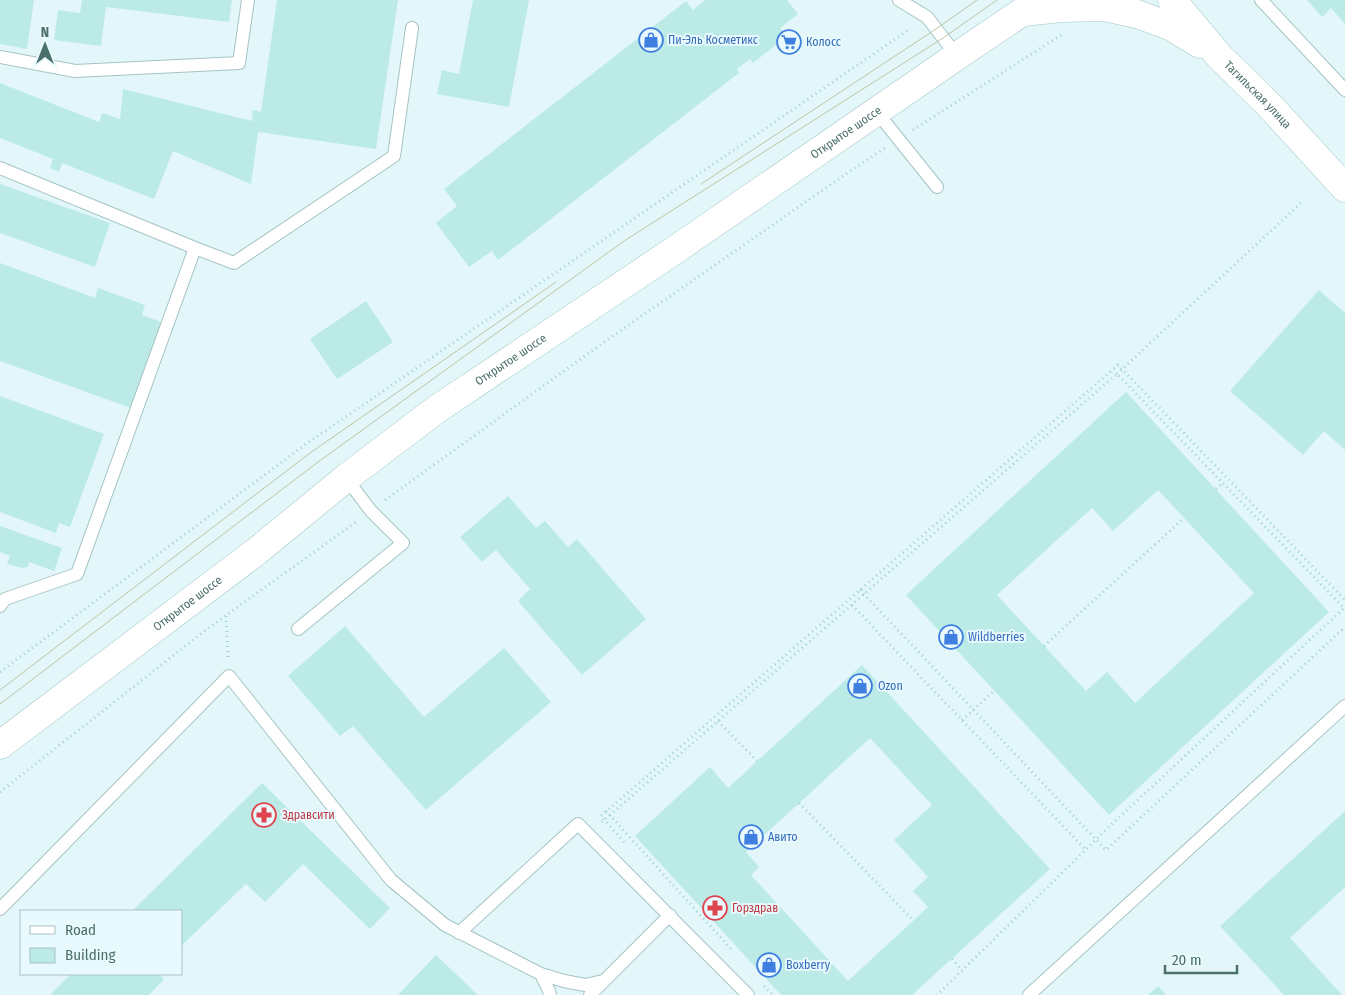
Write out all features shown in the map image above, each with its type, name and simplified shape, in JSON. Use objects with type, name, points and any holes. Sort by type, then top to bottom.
[{"type":"main road","name":"Тагильская улица","points":[[1172,0],[1219,56],[1270,105],[1345,188]]},
{"type":"main road","points":[[1032,6],[1062,8],[1104,7],[1137,14],[1172,27],[1219,56]]},
{"type":"main road","name":"Открытое шоссе","points":[[0,745],[257,551],[346,478],[437,409],[675,250],[956,56],[1032,6]]},
{"type":"lane","points":[[0,57],[75,71],[239,63],[248,0]]},
{"type":"lane","points":[[899,0],[927,17],[956,56]]},
{"type":"lane","points":[[1261,0],[1345,90]]},
{"type":"lane","points":[[0,168],[234,263],[394,156],[412,28]]},
{"type":"lane","points":[[876,111],[937,187]]},
{"type":"lane","points":[[0,606],[5,599],[77,574],[195,248]]},
{"type":"lane","points":[[298,629],[402,544],[370,511],[346,478]]},
{"type":"lane","points":[[0,909],[229,676],[390,880],[458,933],[541,974],[585,985],[604,981]]},
{"type":"lane","points":[[1029,995],[1345,706]]},
{"type":"lane","points":[[458,933],[578,824],[748,995]]},
{"type":"lane","points":[[590,995],[670,915]]},
{"type":"lane","points":[[541,974],[550,995]]},
{"type":"path","points":[[0,672],[309,442],[927,17]]},
{"type":"path","points":[[0,792],[226,616],[607,340],[856,167],[1065,33]]},
{"type":"path","points":[[599,825],[1122,370],[1303,201]]},
{"type":"path","points":[[734,952],[606,811],[1118,365],[1345,600]]},
{"type":"path","points":[[937,995],[1096,840],[1344,607],[1117,374]]},
{"type":"path","points":[[1216,489],[1223,484]]},
{"type":"path","points":[[1044,646],[1184,518]]},
{"type":"path","points":[[860,590],[1106,850],[1345,627]]},
{"type":"path","points":[[852,605],[1086,850]]},
{"type":"path","points":[[226,616],[229,676]]},
{"type":"path","points":[[962,720],[994,691]]},
{"type":"path","points":[[718,721],[757,761]]},
{"type":"path","points":[[799,803],[914,920]]},
{"type":"path","points":[[952,959],[962,970]]},
{"type":"path","points":[[760,981],[773,995]]},
{"type":"building","points":[[0,0],[34,0],[27,49],[0,44]]},
{"type":"building","points":[[82,0],[232,0],[229,22],[106,7],[101,46],[54,40],[58,10],[80,13]]},
{"type":"building","points":[[277,0],[398,0],[376,149],[258,132],[251,184],[173,151],[154,199],[62,163],[59,172],[50,168],[53,159],[0,138],[0,83],[99,122],[102,113],[120,119],[123,89],[252,121],[253,110],[261,112]]},
{"type":"building","points":[[473,0],[529,0],[509,107],[437,94],[442,70],[459,74]]},
{"type":"building","points":[[705,0],[787,0],[798,14],[780,28],[787,36],[753,63],[750,59],[737,69],[739,73],[498,260],[492,251],[469,267],[436,223],[457,206],[444,189],[686,1],[693,10]]},
{"type":"building","points":[[1307,0],[1345,0],[1345,24],[1331,8],[1322,17]]},
{"type":"building","points":[[0,184],[110,223],[95,267],[0,233]]},
{"type":"building","points":[[0,263],[95,298],[98,288],[145,305],[142,315],[161,322],[131,408],[0,361]]},
{"type":"building","points":[[1319,290],[1345,313],[1345,450],[1324,431],[1303,455],[1230,391]]},
{"type":"building","points":[[366,301],[393,342],[337,379],[310,339]]},
{"type":"building","points":[[1126,392],[1329,612],[1109,815],[906,595]],"holes":[[[1158,490],[1254,593],[1135,703],[1107,672],[1086,691],[997,595],[1092,508],[1113,531]]]},
{"type":"building","points":[[0,396],[104,434],[70,527],[59,523],[56,533],[0,512]]},
{"type":"building","points":[[508,496],[536,528],[545,521],[568,547],[577,539],[646,619],[582,675],[518,601],[530,589],[496,550],[482,562],[460,537]]},
{"type":"building","points":[[0,526],[62,548],[54,571],[29,562],[28,567],[22,568],[7,564],[10,556],[0,552]]},
{"type":"building","points":[[345,626],[424,717],[504,648],[551,702],[426,810],[353,726],[340,736],[288,676]]},
{"type":"building","points":[[862,665],[1050,869],[912,995],[781,995],[635,836],[710,767],[728,788]],"holes":[[[870,738],[932,805],[894,840],[928,877],[913,891],[928,907],[848,981],[751,875],[759,867],[746,852]]]},
{"type":"building","points":[[262,783],[390,908],[370,929],[303,864],[265,902],[246,884],[182,945],[182,910],[133,910]]},
{"type":"building","points":[[1345,811],[1345,887],[1290,938],[1342,995],[1284,995],[1220,926]]},
{"type":"building","points":[[436,955],[478,995],[398,995]]},
{"type":"building","points":[[70,975],[160,975],[164,979],[149,995],[50,995]]},
{"type":"building","points":[[1158,986],[1166,995],[1148,995]]},
{"type":"tram line","points":[[701,184],[977,0]]},
{"type":"tram line","points":[[0,704],[318,462],[624,241],[943,38],[997,0]]},
{"type":"tram line","points":[[0,690],[310,453],[556,282]]},
{"type":"place","name":"Пи-Эль Косметикс","points":[[651,40]]},
{"type":"place","name":"Колосс","points":[[789,42]]},
{"type":"place","name":"Wildberries","points":[[951,637]]},
{"type":"place","name":"Ozon","points":[[860,686]]},
{"type":"place","name":"Здравсити","points":[[264,815]]},
{"type":"place","name":"Авито","points":[[751,837]]},
{"type":"place","name":"Горздрав","points":[[715,908]]},
{"type":"place","name":"Boxberry","points":[[769,965]]}]
